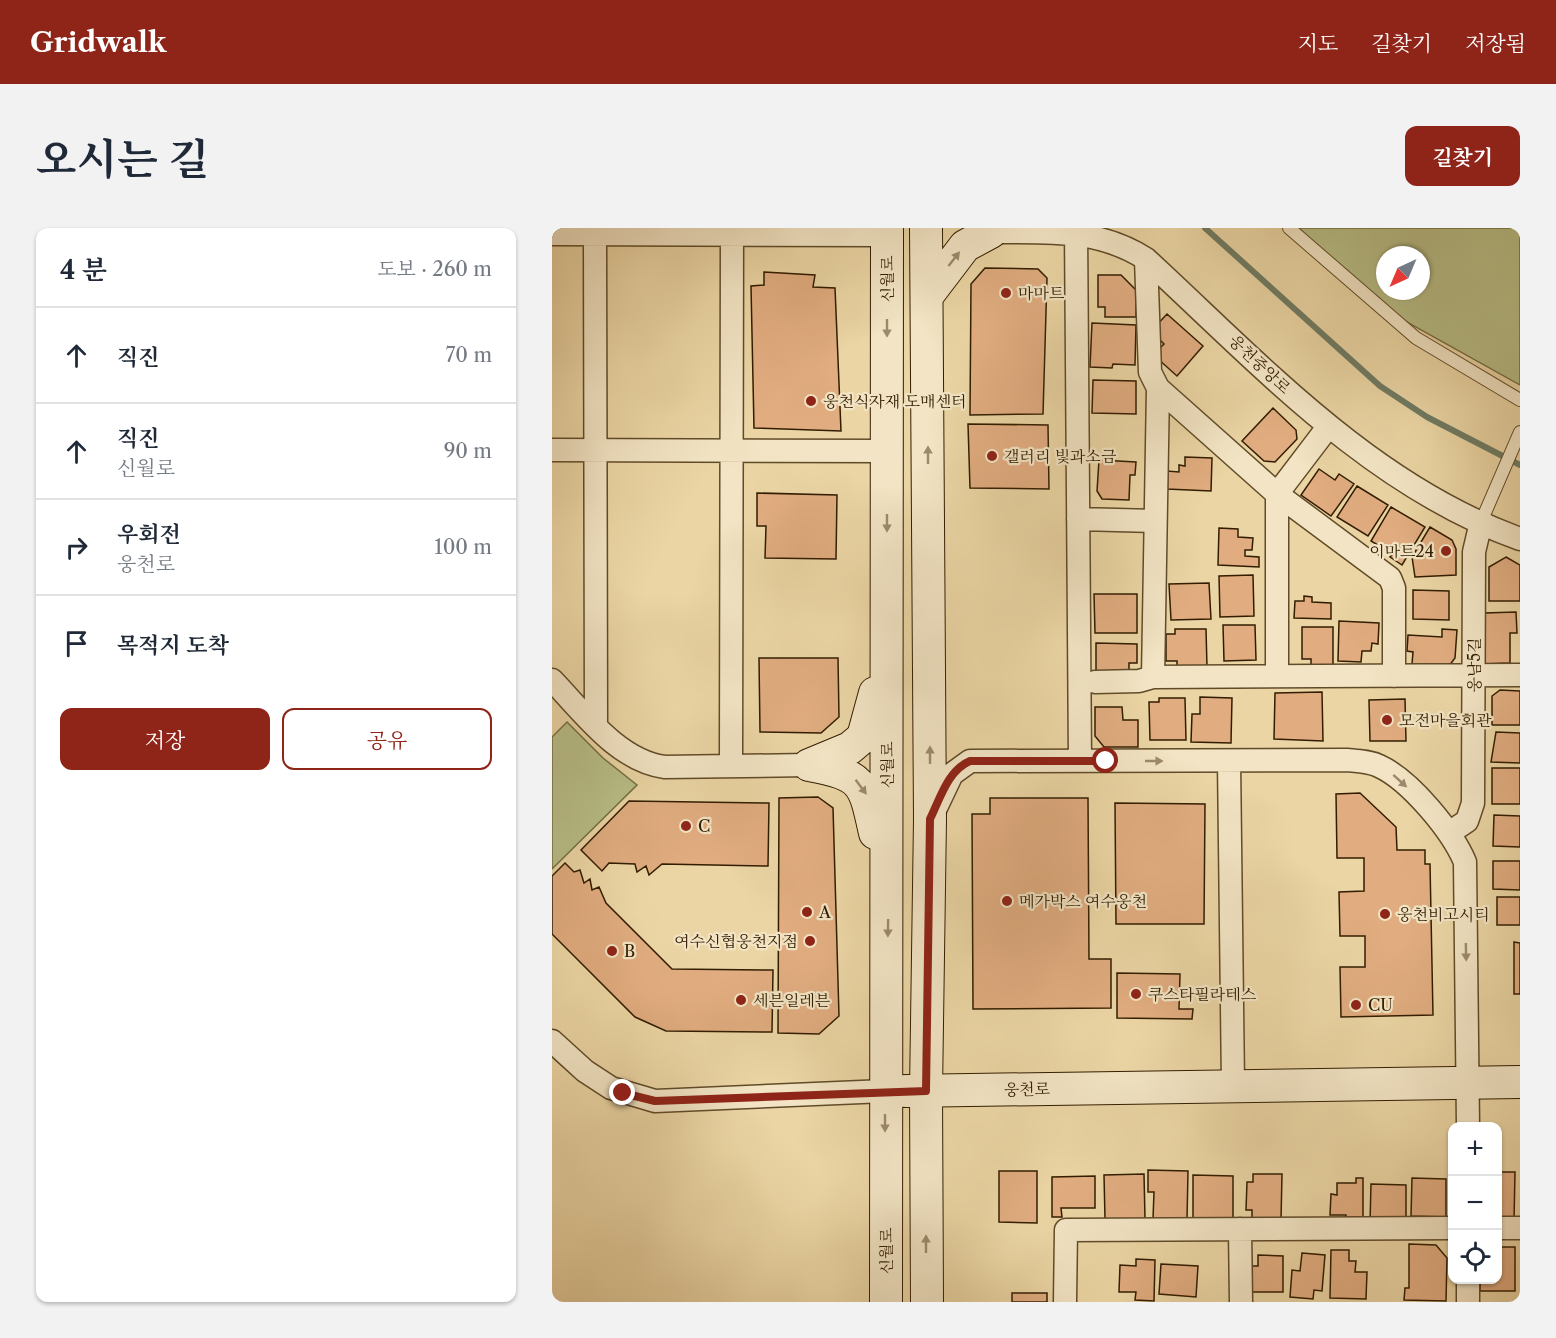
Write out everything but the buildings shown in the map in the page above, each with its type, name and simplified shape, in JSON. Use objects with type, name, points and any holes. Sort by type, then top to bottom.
[{"type":"street","points":[[926,228],[930,819],[926,1091],[927,1302]]},
{"type":"street","points":[[927,296],[965,246],[986,230]]},
{"type":"street","name":"웅천중앙로","points":[[986,230],[1076,230],[1116,241],[1146,259],[1328,427],[1388,471],[1481,522],[1520,539]]},
{"type":"street","points":[[1076,230],[1080,761]]},
{"type":"street","points":[[552,234],[732,231],[887,232]]},
{"type":"street","points":[[731,765],[734,450],[732,231]]},
{"type":"street","name":"신월로","points":[[886,1302],[887,232]]},
{"type":"street","points":[[595,234],[596,726]]},
{"type":"street","points":[[1146,259],[1150,372],[1158,388],[1277,494],[1392,580],[1394,676]]},
{"type":"street","points":[[1153,677],[1158,388]]},
{"type":"street","points":[[1277,676],[1277,494],[1328,427]]},
{"type":"street","points":[[552,450],[887,451]]},
{"type":"street","points":[[1078,519],[1155,521]]},
{"type":"street","name":"웅남5길","points":[[1449,833],[1467,821],[1473,803],[1473,552],[1481,522]]},
{"type":"street","points":[[809,765],[850,748],[863,737],[886,648]]},
{"type":"street","points":[[1095,682],[1139,681],[1153,677],[1520,675]]},
{"type":"street","points":[[552,680],[615,743],[649,764],[665,767],[809,765],[840,772],[861,784],[866,793],[888,890]]},
{"type":"street","points":[[930,819],[952,774],[970,761],[1347,760],[1371,763],[1399,780],[1436,816],[1449,833],[1465,862],[1468,1122]]},
{"type":"street","points":[[1229,761],[1233,1086]]},
{"type":"street","name":"웅천로","points":[[552,1041],[600,1082],[623,1093],[647,1100],[885,1091],[1520,1082]]},
{"type":"street","points":[[1065,1302],[1066,1230],[1448,1228]]},
{"type":"street","points":[[1502,1228],[1520,1228]]},
{"type":"street","points":[[1240,1229],[1241,1302]]},
{"type":"street","points":[[1468,1284],[1468,1302]]},
{"type":"lane","points":[[1289,228],[1416,338],[1520,400]]},
{"type":"lane","points":[[1481,522],[1520,432]]},
{"type":"green space","points":[[1289,228],[1520,228],[1520,385],[1387,311]]},
{"type":"green space","points":[[567,722],[603,758],[637,785],[552,869],[552,737]]},
{"type":"waterway","points":[[1205,228],[1380,386],[1427,417],[1520,465]]},
{"type":"place","name":"마마트","points":[[1006,293]]},
{"type":"place","name":"웅천식자재 도매센터","points":[[811,401]]},
{"type":"place","name":"갤러리 빛과소금","points":[[992,456]]},
{"type":"place","name":"이마트24","points":[[1446,551]]},
{"type":"place","name":"모전마을회관","points":[[1387,720]]},
{"type":"place","name":"C","points":[[686,826]]},
{"type":"place","name":"메가박스 여수웅천","points":[[1007,901]]},
{"type":"place","name":"A","points":[[807,912]]},
{"type":"place","name":"웅천비고시티","points":[[1385,914]]},
{"type":"place","name":"여수신협웅천지점","points":[[810,941]]},
{"type":"place","name":"B","points":[[612,951]]},
{"type":"place","name":"쿠스타필라테스","points":[[1136,994]]},
{"type":"place","name":"세븐일레븐","points":[[741,1000]]},
{"type":"place","name":"CU","points":[[1356,1005]]},
{"type":"route","points":[[623,1093],[655,1101],[926,1091],[930,819],[949,781],[955,771],[970,761],[1106,761]]}]
